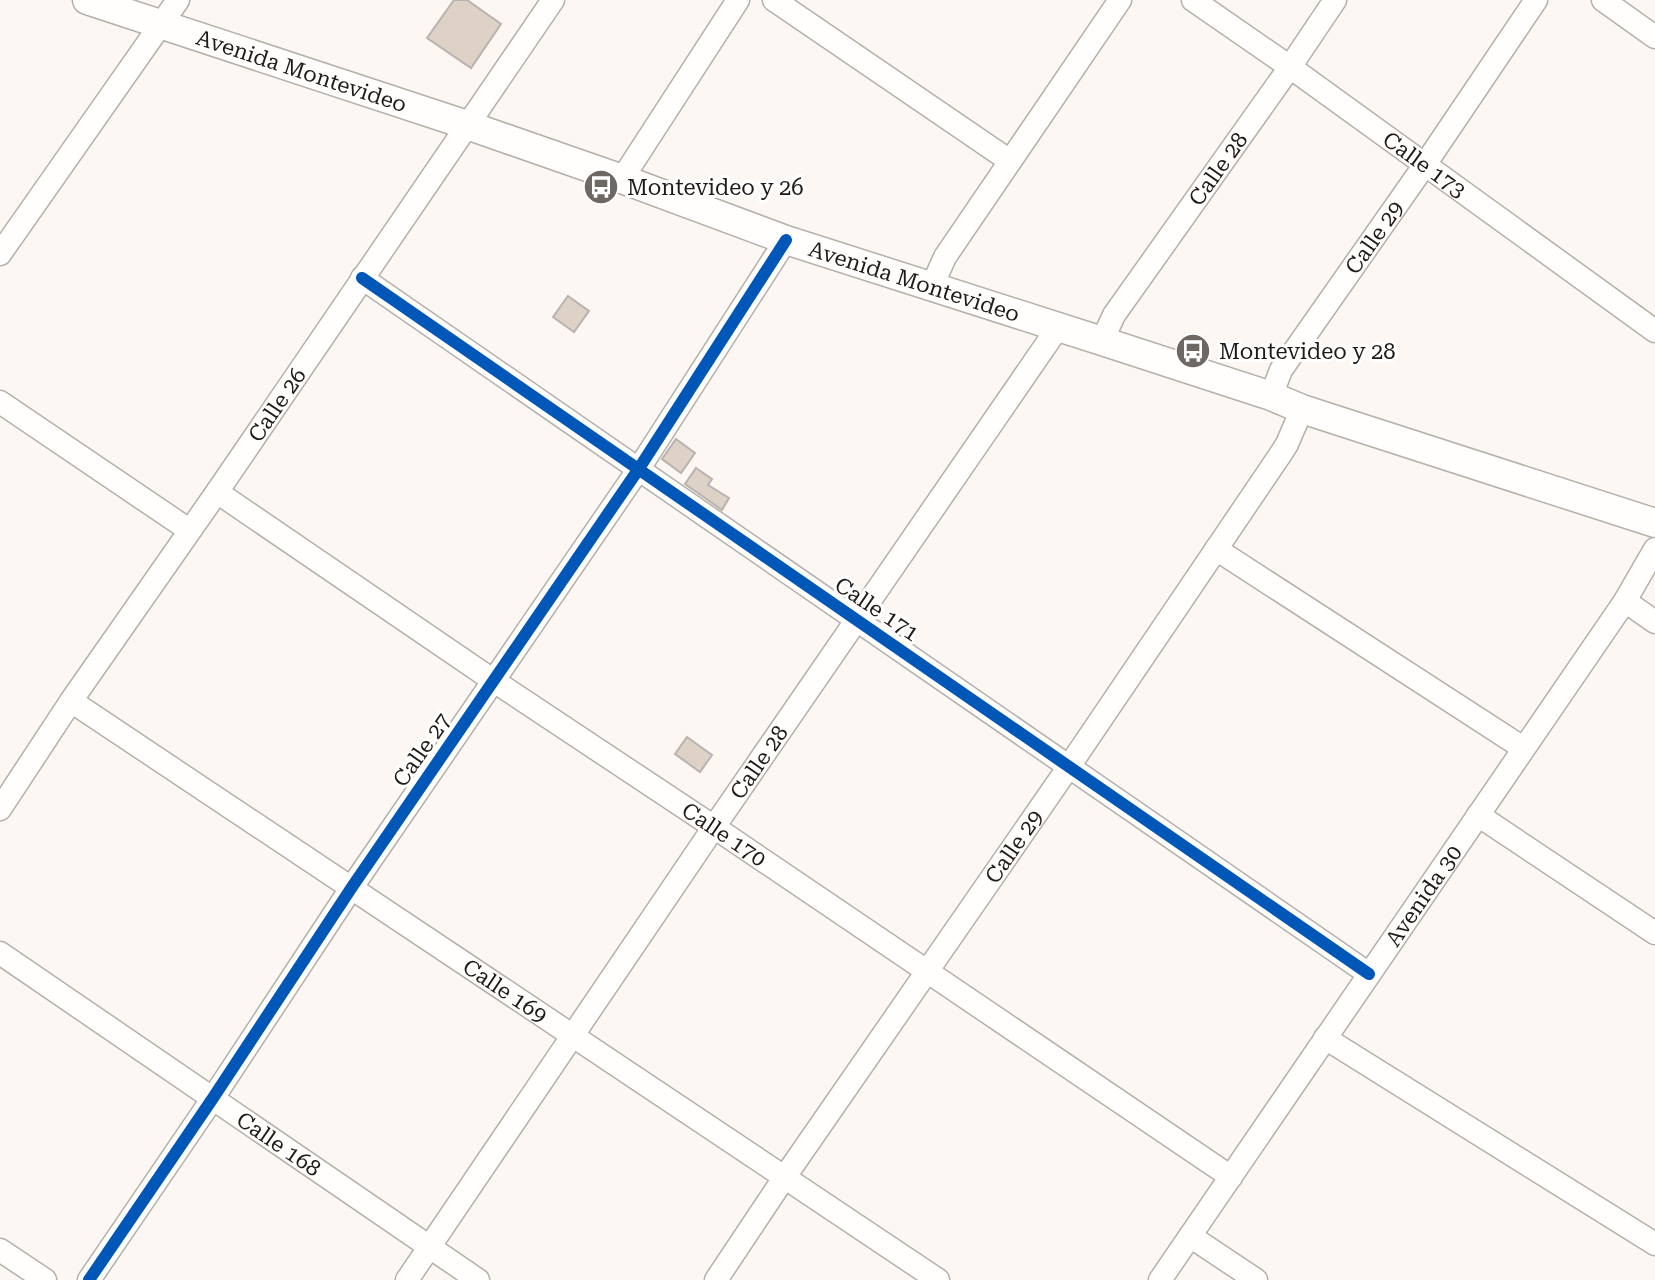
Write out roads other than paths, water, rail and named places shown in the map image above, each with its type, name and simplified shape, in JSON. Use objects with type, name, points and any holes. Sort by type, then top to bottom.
[{"type":"main road","name":"Avenida Montevideo","points":[[87,0],[467,125],[786,240],[1059,326],[1302,409],[1655,523]]},
{"type":"street","points":[[0,254],[178,0]]},
{"type":"street","name":"Calle 26","points":[[0,809],[6,784],[71,701],[217,492],[553,0]]},
{"type":"street","points":[[622,179],[738,0]]},
{"type":"street","points":[[774,0],[1010,161]]},
{"type":"street","points":[[932,286],[945,257],[1120,0]]},
{"type":"street","name":"Calle 173","points":[[1193,0],[1655,331]]},
{"type":"street","name":"Calle 28","points":[[1102,341],[1114,315],[1335,0]]},
{"type":"street","name":"Calle 29","points":[[1271,396],[1281,370],[1536,0]]},
{"type":"street","points":[[1603,0],[1655,37]]},
{"type":"street","name":"Calle 27","points":[[89,1280],[352,887],[638,470],[786,240]]},
{"type":"street","name":"Calle 171","points":[[362,278],[1369,974]]},
{"type":"street","name":"Calle 28","points":[[407,1280],[1059,326]]},
{"type":"street","points":[[0,402],[189,530]]},
{"type":"street","name":"Calle 29","points":[[716,1280],[1287,444],[1302,409]]},
{"type":"street","name":"Calle 170","points":[[217,492],[1231,1177]]},
{"type":"street","points":[[1216,549],[1523,748]]},
{"type":"street","name":"Avenida 30","points":[[1160,1280],[1625,601],[1655,549]]},
{"type":"street","points":[[1625,601],[1655,622]]},
{"type":"street","name":"Calle 169","points":[[71,701],[938,1280]]},
{"type":"street","points":[[1478,815],[1655,933]]},
{"type":"street","name":"Calle 168","points":[[0,953],[478,1280]]},
{"type":"street","points":[[1325,1038],[1655,1244]]},
{"type":"street","points":[[1190,1236],[1256,1280]]},
{"type":"street","points":[[0,1250],[45,1280]]},
{"type":"place","name":"Montevideo y 26","points":[[601,187]]},
{"type":"place","name":"Montevideo y 28","points":[[1193,351]]}]
